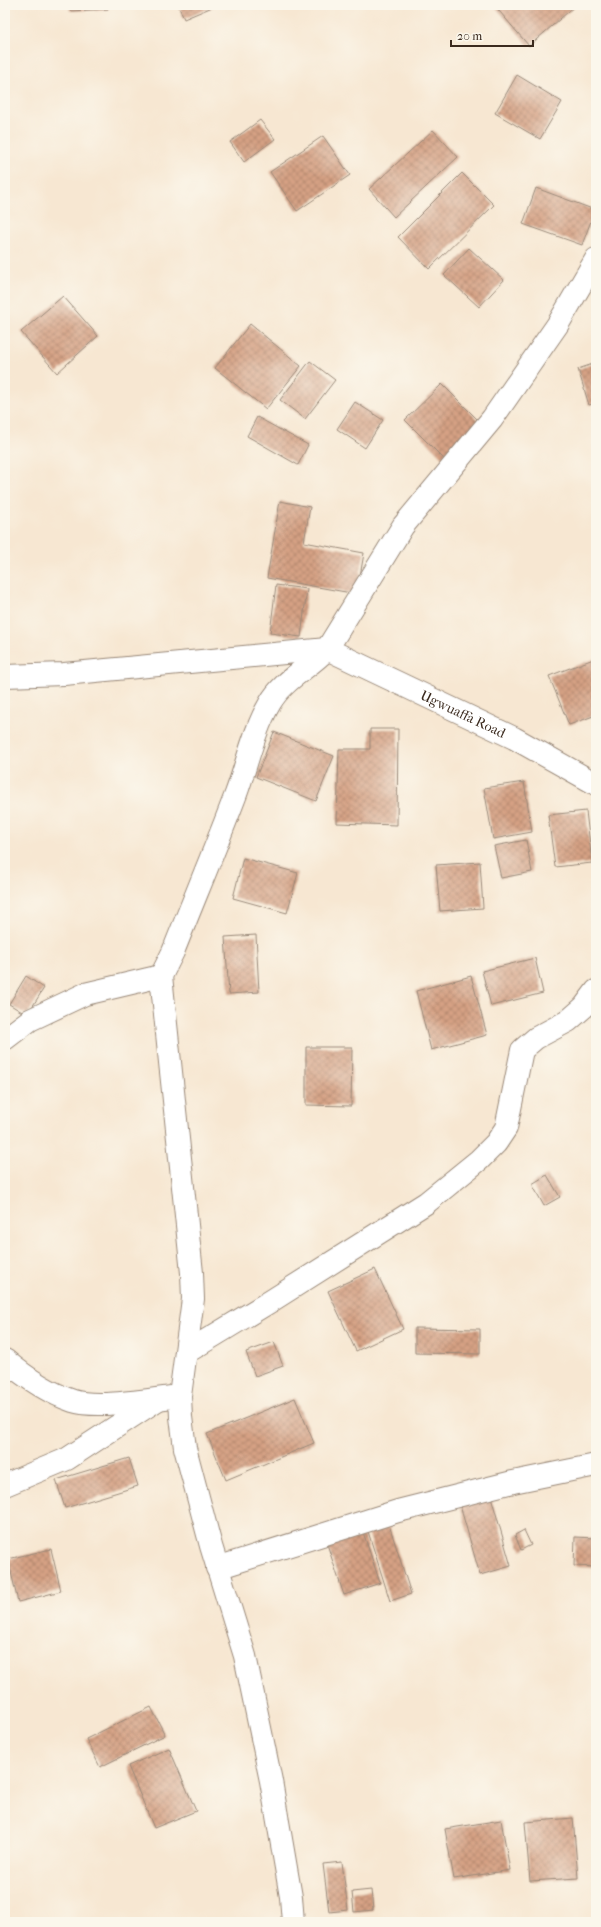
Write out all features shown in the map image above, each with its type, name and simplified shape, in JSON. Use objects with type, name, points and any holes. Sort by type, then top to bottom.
[{"type":"street","points":[[293,1922],[291,1897],[271,1781],[245,1656],[217,1568],[170,1397],[187,1352],[193,1298],[192,1273],[161,976],[173,952],[236,794],[263,717],[270,702],[282,688],[299,673],[314,663],[327,649],[403,526],[492,419],[558,324],[596,259]]},
{"type":"street","points":[[5,676],[64,674],[327,649]]},
{"type":"street","name":"Ugwuaffa Road","points":[[327,649],[514,738],[596,784]]},
{"type":"street","points":[[5,1039],[30,1020],[85,994],[161,976]]},
{"type":"street","points":[[187,1352],[426,1203],[479,1160],[496,1143],[506,1128],[522,1050],[536,1038],[568,1020],[584,1007],[596,991]]},
{"type":"street","points":[[5,1360],[19,1372],[56,1393],[74,1401],[96,1404],[170,1397]]},
{"type":"street","points":[[5,1485],[67,1459],[170,1397]]},
{"type":"street","points":[[217,1568],[398,1511],[513,1482],[596,1465]]},
{"type":"building","points":[[69,5],[108,5],[108,9],[70,11]]},
{"type":"building","points":[[178,5],[217,5],[184,19]]},
{"type":"building","points":[[494,5],[576,5],[529,46]]},
{"type":"building","points":[[517,75],[562,102],[540,139],[495,113]]},
{"type":"building","points":[[260,120],[275,139],[244,162],[230,142]]},
{"type":"building","points":[[433,130],[458,157],[394,217],[369,189]]},
{"type":"building","points":[[323,136],[350,175],[297,211],[270,172]]},
{"type":"building","points":[[462,173],[494,205],[429,269],[398,237]]},
{"type":"building","points":[[536,188],[595,210],[582,245],[523,224]]},
{"type":"building","points":[[469,248],[504,280],[479,307],[444,275]]},
{"type":"building","points":[[63,296],[98,336],[57,373],[21,332]]},
{"type":"building","points":[[250,324],[301,366],[266,409],[215,368]]},
{"type":"building","points":[[310,361],[335,380],[305,419],[280,400]]},
{"type":"building","points":[[596,363],[596,403],[589,405],[578,369]]},
{"type":"building","points":[[442,384],[482,424],[445,460],[405,420]]},
{"type":"building","points":[[355,402],[383,420],[365,448],[337,429]]},
{"type":"building","points":[[257,417],[308,445],[298,465],[247,436]]},
{"type":"building","points":[[280,501],[310,507],[304,542],[364,553],[357,594],[267,578]]},
{"type":"building","points":[[276,585],[307,589],[301,637],[270,633]]},
{"type":"building","points":[[596,658],[596,715],[569,725],[549,676]]},
{"type":"building","points":[[370,729],[398,729],[397,825],[337,823],[339,749],[370,749]]},
{"type":"building","points":[[274,732],[334,756],[316,801],[256,777]]},
{"type":"building","points":[[524,782],[532,832],[493,839],[484,788]]},
{"type":"building","points":[[586,811],[592,863],[555,867],[548,815]]},
{"type":"building","points":[[526,840],[532,872],[501,878],[494,846]]},
{"type":"building","points":[[243,858],[298,873],[287,913],[233,898]]},
{"type":"building","points":[[480,862],[483,908],[440,911],[436,865]]},
{"type":"building","points":[[256,935],[259,992],[229,994],[225,937]]},
{"type":"building","points":[[535,958],[543,993],[491,1006],[482,971]]},
{"type":"building","points":[[26,976],[44,988],[27,1015],[9,1004]]},
{"type":"building","points":[[471,976],[487,1035],[431,1050],[416,991]]},
{"type":"building","points":[[306,1047],[352,1047],[351,1106],[306,1105]]},
{"type":"building","points":[[547,1175],[560,1197],[544,1206],[532,1184]]},
{"type":"building","points":[[375,1269],[403,1329],[356,1351],[328,1291]]},
{"type":"building","points":[[415,1328],[480,1329],[480,1354],[415,1353]]},
{"type":"building","points":[[274,1342],[283,1366],[255,1376],[246,1352]]},
{"type":"building","points":[[295,1398],[314,1443],[226,1480],[207,1434]]},
{"type":"building","points":[[129,1458],[138,1486],[65,1508],[56,1480]]},
{"type":"building","points":[[490,1493],[511,1566],[480,1575],[459,1502]]},
{"type":"building","points":[[386,1515],[411,1594],[390,1601],[365,1522]]},
{"type":"building","points":[[524,1530],[531,1545],[521,1550],[515,1535]]},
{"type":"building","points":[[363,1532],[380,1583],[344,1595],[327,1544]]},
{"type":"building","points":[[575,1537],[596,1538],[596,1567],[574,1566]]},
{"type":"building","points":[[51,1549],[61,1591],[18,1602],[8,1559]]},
{"type":"building","points":[[151,1707],[165,1735],[100,1767],[86,1739]]},
{"type":"building","points":[[169,1748],[196,1811],[154,1828],[128,1766]]},
{"type":"building","points":[[573,1818],[578,1878],[530,1881],[525,1822]]},
{"type":"building","points":[[501,1820],[510,1870],[454,1879],[445,1829]]},
{"type":"building","points":[[342,1862],[348,1910],[329,1912],[323,1864]]},
{"type":"building","points":[[371,1890],[373,1910],[354,1912],[352,1892]]}]
